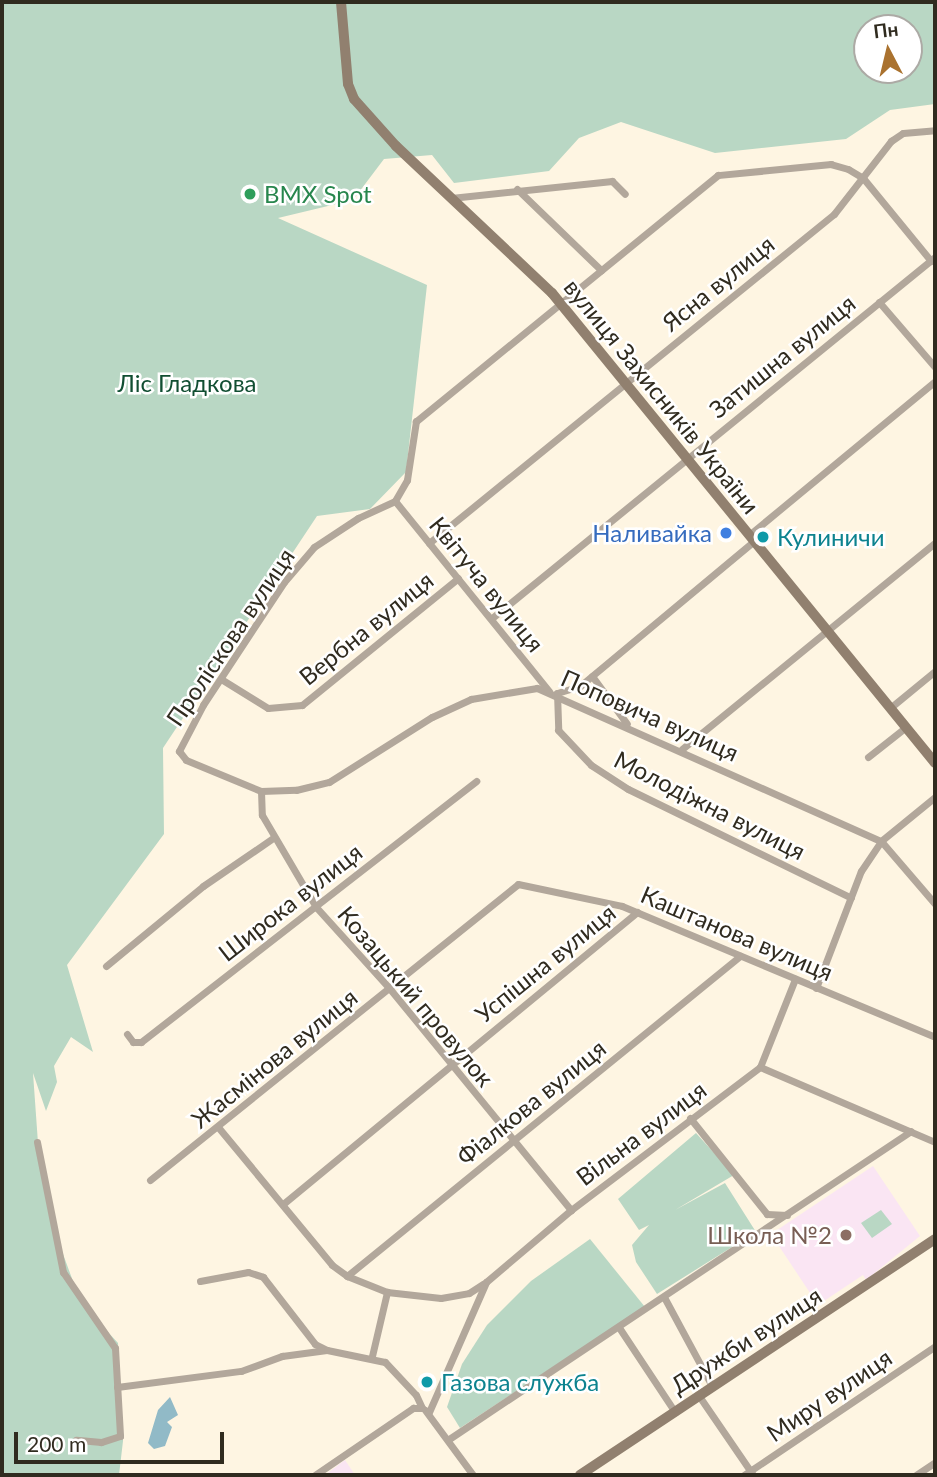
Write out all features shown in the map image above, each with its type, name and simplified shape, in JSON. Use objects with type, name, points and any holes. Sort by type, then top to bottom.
[{"type":"street","name":"вулиця Захисників України","points":[[341,2],[348,84],[354,99],[451,198],[561,303],[935,763]]},
{"type":"street","name":"Ясна вулиця","points":[[429,543],[834,214],[897,137],[935,130]]},
{"type":"street","points":[[395,501],[407,480],[416,421],[718,176],[831,164],[863,178],[933,259]]},
{"type":"street","points":[[451,198],[612,181],[625,194]]},
{"type":"street","points":[[517,189],[601,270]]},
{"type":"street","name":"Затишна вулиця","points":[[492,618],[933,259]]},
{"type":"street","points":[[880,302],[935,367]]},
{"type":"street","points":[[553,692],[580,686],[935,382]]},
{"type":"street","name":"Квітуча вулиця","points":[[395,501],[553,692]]},
{"type":"street","name":"Проліскова вулиця","points":[[182,758],[180,744],[284,582],[314,547],[358,518],[395,501]]},
{"type":"street","points":[[682,749],[935,542]]},
{"type":"street","name":"Вербна вулиця","points":[[221,679],[268,708],[302,705],[458,578]]},
{"type":"street","points":[[890,708],[935,670]]},
{"type":"street","points":[[592,676],[627,724]]},
{"type":"street","name":"Поповича вулиця","points":[[182,758],[261,791],[296,790],[329,782],[432,717],[471,699],[537,688],[553,692],[627,724],[881,841]]},
{"type":"street","name":"Молодіжна вулиця","points":[[553,692],[558,730],[592,765],[628,789],[851,898]]},
{"type":"street","points":[[868,757],[906,727]]},
{"type":"street","name":"Широка вулиця","points":[[127,1034],[133,1042],[141,1042],[476,781]]},
{"type":"street","name":"Козацький провулок","points":[[261,791],[262,814],[273,838],[316,907],[390,989],[512,1142],[571,1210]]},
{"type":"street","points":[[816,988],[861,872],[881,841],[935,797]]},
{"type":"street","points":[[106,966],[203,886],[273,838]]},
{"type":"street","points":[[881,841],[935,904]]},
{"type":"street","name":"Каштанова вулиця","points":[[517,884],[637,912],[935,1037]]},
{"type":"street","name":"Жасмінова вулиця","points":[[150,1181],[517,884]]},
{"type":"street","name":"Успішна вулиця","points":[[283,1204],[637,912]]},
{"type":"street","name":"Фіалкова вулиця","points":[[347,1276],[740,956]]},
{"type":"street","points":[[794,979],[760,1067],[935,1142]]},
{"type":"street","name":"Вільна вулиця","points":[[425,1410],[477,1295],[486,1282],[571,1210],[760,1067]]},
{"type":"street","points":[[690,1118],[767,1214],[788,1216]]},
{"type":"street","points":[[218,1127],[332,1265],[347,1276],[387,1292],[441,1298],[469,1293],[486,1282]]},
{"type":"street","points":[[449,1439],[620,1329],[912,1131]]},
{"type":"street","points":[[37,1142],[63,1272],[116,1349],[120,1436],[101,1442],[76,1440]]},
{"type":"street","name":"Дружби вулиця","points":[[580,1475],[935,1239]]},
{"type":"street","points":[[200,1281],[248,1272],[263,1278],[315,1344],[327,1350]]},
{"type":"street","points":[[372,1356],[387,1292]]},
{"type":"street","points":[[664,1297],[712,1386]]},
{"type":"street","points":[[620,1329],[675,1412]]},
{"type":"street","name":"Миру вулиця","points":[[749,1474],[935,1346]]},
{"type":"street","points":[[117,1387],[241,1371],[282,1356],[327,1350],[372,1356],[393,1370],[449,1439],[473,1475]]},
{"type":"street","points":[[699,1396],[749,1474]]},
{"type":"street","points":[[315,1475],[403,1414],[425,1410]]},
{"type":"street","points":[[916,1475],[935,1462]]},
{"type":"shaded area","name":"Школа №2","points":[[873,1166],[920,1236],[866,1280],[863,1275],[818,1305],[771,1234]]},
{"type":"shaded area","points":[[345,1460],[355,1475],[325,1475]]},
{"type":"green space","name":"Ліс Гладкова","points":[[2,2],[935,2],[935,104],[890,110],[846,139],[715,153],[621,122],[579,138],[549,171],[454,183],[432,155],[384,159],[353,200],[278,218],[427,285],[406,472],[370,509],[317,516],[163,748],[164,834],[67,965],[93,1052],[71,1037],[54,1066],[57,1082],[46,1111],[33,1073],[38,1143],[56,1235],[81,1303],[118,1343],[123,1441],[119,1475],[2,1475]]},
{"type":"green space","points":[[696,1133],[734,1175],[675,1210],[725,1183],[756,1232],[657,1294],[636,1262],[632,1245],[649,1225],[639,1230],[618,1199]]},
{"type":"green space","points":[[881,1210],[892,1224],[872,1238],[861,1223]]},
{"type":"green space","points":[[590,1239],[645,1307],[460,1428],[447,1407],[462,1364],[487,1325],[531,1281]]},
{"type":"water","points":[[170,1397],[178,1415],[167,1422],[172,1427],[165,1446],[154,1449],[148,1443],[158,1410]]},
{"type":"place","name":"BMX Spot","points":[[250,194]]},
{"type":"place","name":"Наливайка","points":[[726,533]]},
{"type":"place","name":"Кулиничи","points":[[763,537]]},
{"type":"place","name":"Школа №2","points":[[846,1235]]},
{"type":"place","name":"Газова служба","points":[[427,1382]]}]
